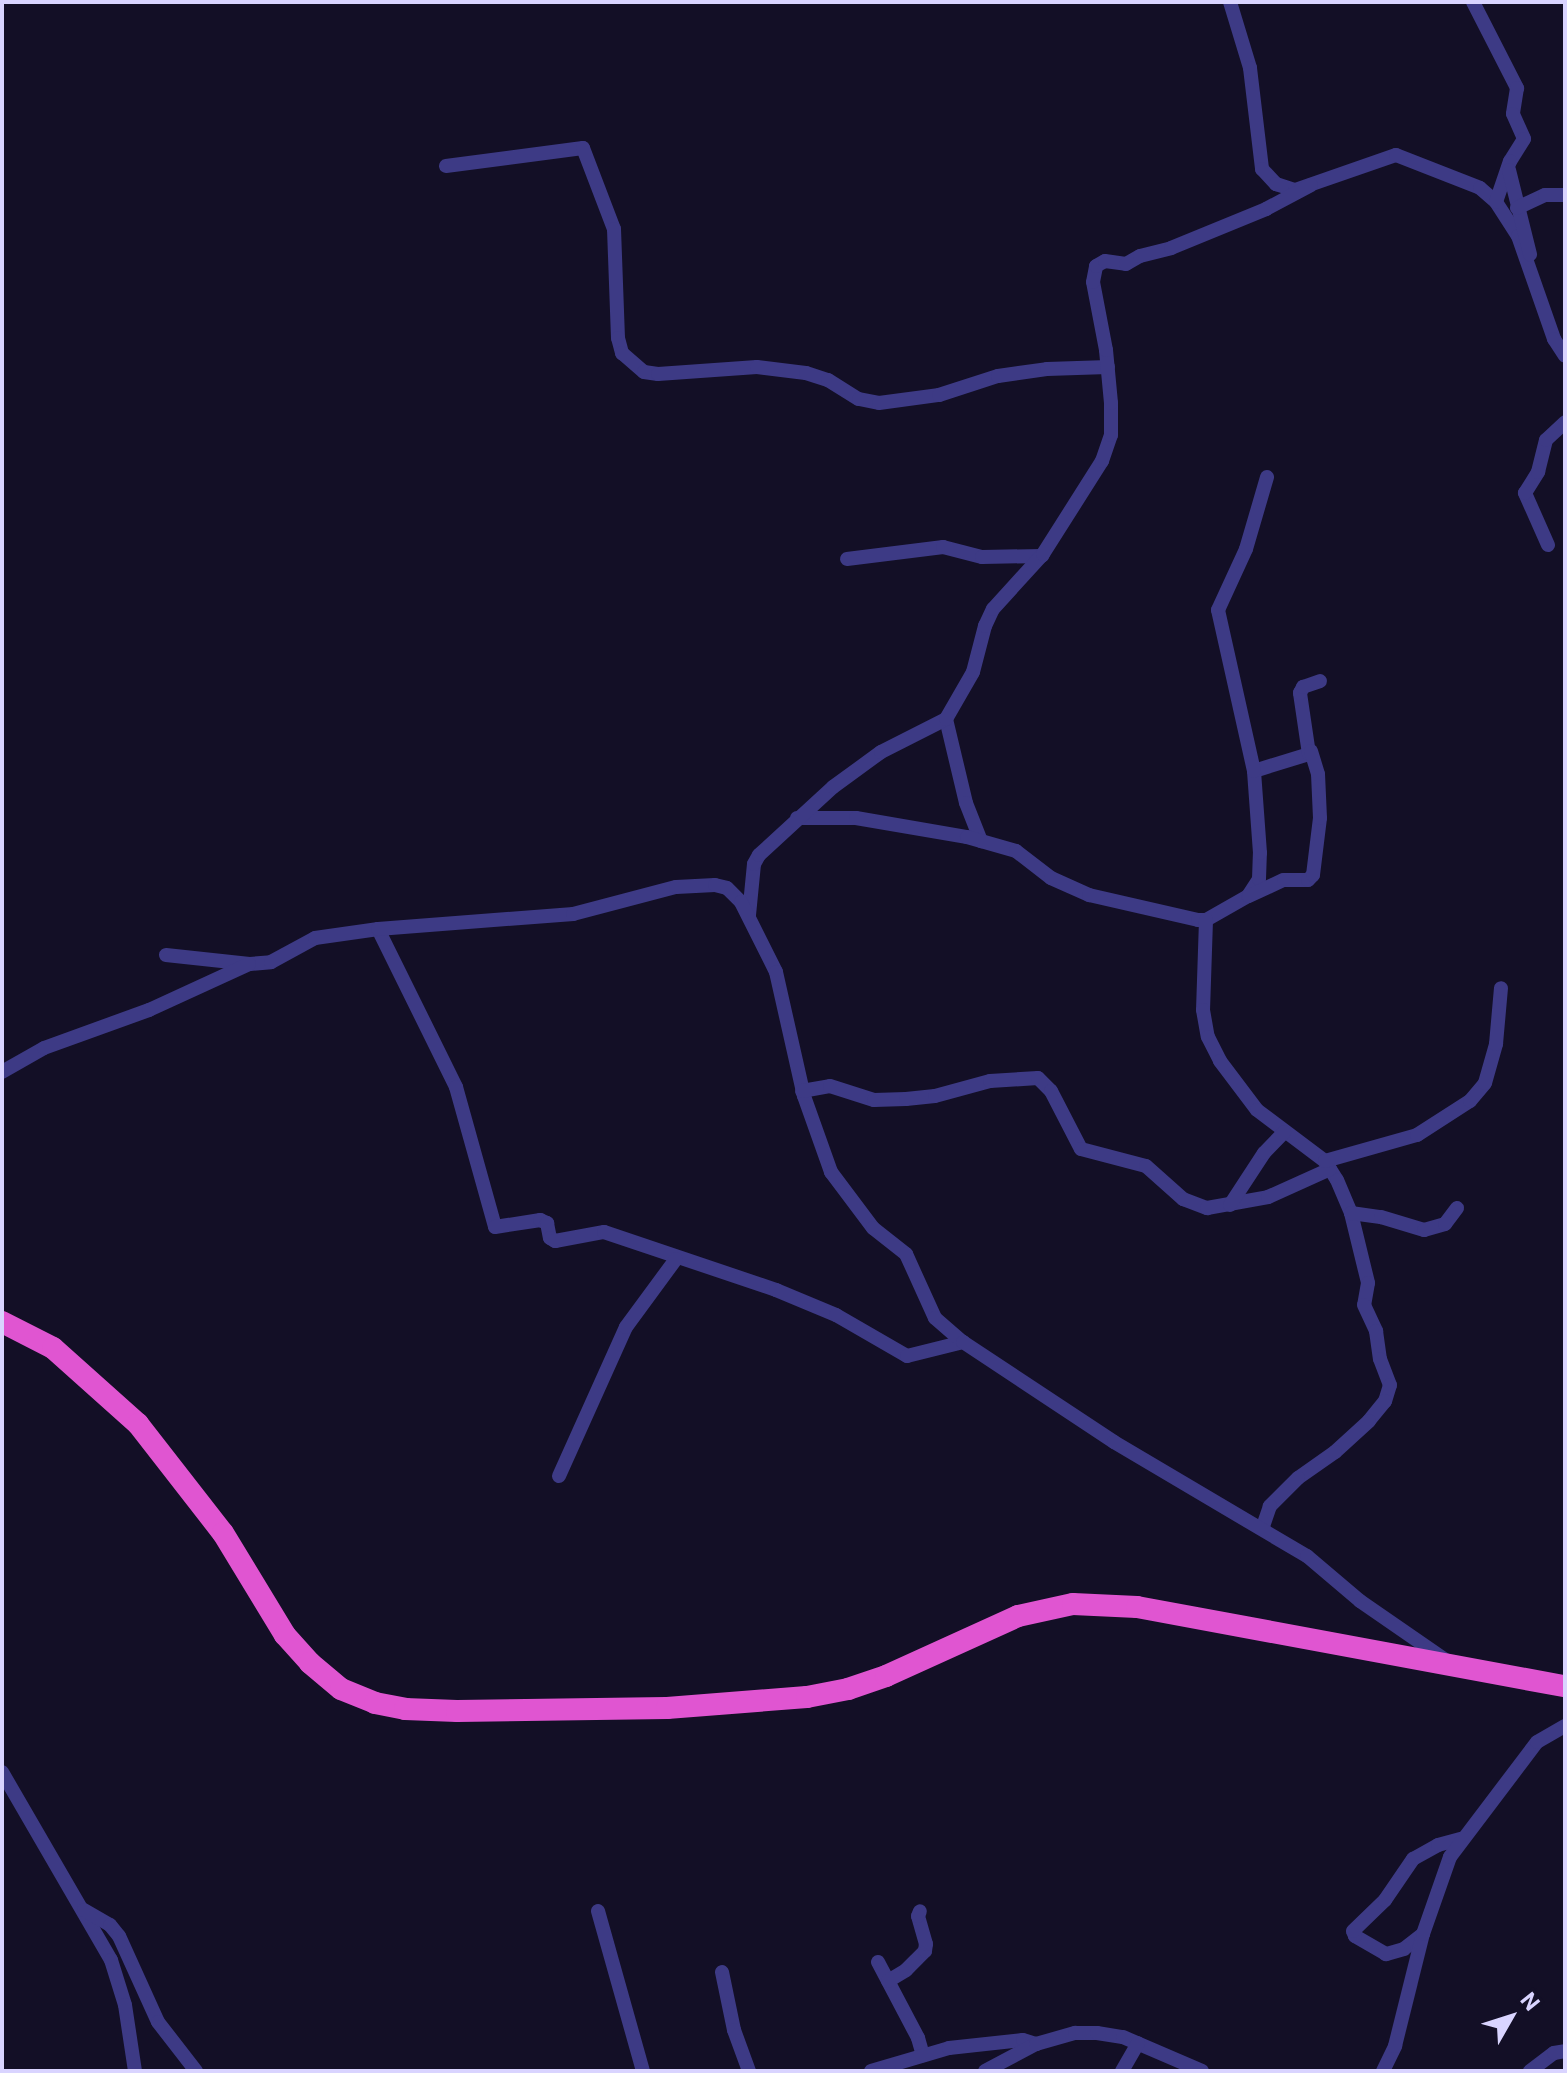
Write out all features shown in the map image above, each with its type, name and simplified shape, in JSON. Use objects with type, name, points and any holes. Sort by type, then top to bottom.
[{"type":"highway","points":[[2,1322],[53,1348],[138,1424],[223,1533],[285,1635],[341,1689],[375,1703],[405,1709],[457,1711],[667,1708],[807,1697],[848,1689],[886,1676],[1018,1616],[1073,1604],[1137,1607],[1565,1686]]},
{"type":"street","points":[[1230,2],[1250,68],[1262,169],[1287,189],[1311,185]]},
{"type":"street","points":[[1473,2],[1517,88],[1513,114],[1524,142],[1508,166],[1496,202]]},
{"type":"street","points":[[446,166],[583,148],[614,229],[618,338],[622,353],[644,372],[658,374],[757,367],[806,373],[828,380],[859,399],[879,403],[939,395],[998,376],[1047,369],[1108,367]]},
{"type":"street","points":[[749,916],[756,859],[797,818],[881,752],[946,719],[973,672],[985,626],[993,609],[1042,556],[1108,448],[1111,435],[1108,367],[1093,282],[1099,263],[1126,264],[1171,248],[1266,209],[1311,185],[1396,155],[1457,177],[1496,202],[1518,236],[1554,339],[1565,356]]},
{"type":"street","points":[[1508,166],[1517,208],[1530,241],[1530,269]]},
{"type":"street","points":[[1517,208],[1545,195],[1565,195]]},
{"type":"street","points":[[1548,545],[1525,493],[1538,472],[1543,444],[1565,422]]},
{"type":"street","points":[[1248,896],[1259,879],[1254,771],[1218,610],[1246,549],[1267,477]]},
{"type":"street","points":[[847,559],[943,547],[982,557],[1042,556]]},
{"type":"street","points":[[797,818],[856,818],[981,841],[1016,851],[1051,878],[1089,895],[1206,920],[1284,880],[1308,880],[1313,875],[1320,818],[1318,774],[1300,693],[1303,687],[1320,681]]},
{"type":"street","points":[[946,719],[966,803],[981,841]]},
{"type":"street","points":[[1254,771],[1305,757],[1311,751]]},
{"type":"street","points":[[2,1072],[44,1048],[149,1010],[250,964],[284,957],[315,938],[378,929],[573,914],[676,887],[715,885],[733,892],[749,916],[776,972],[802,1091],[831,1172],[852,1205],[873,1228],[906,1254],[935,1318],[963,1342],[1114,1442],[1307,1556],[1360,1601],[1454,1665]]},
{"type":"street","points":[[1206,920],[1203,1010],[1208,1037],[1220,1061],[1249,1101],[1328,1165],[1351,1213],[1368,1283],[1364,1305],[1389,1379],[1388,1392],[1376,1413],[1355,1435],[1298,1478],[1270,1506],[1262,1529]]},
{"type":"street","points":[[378,929],[456,1087],[495,1227],[540,1220],[547,1223],[555,1241],[604,1232],[676,1259],[744,1278],[836,1315],[907,1356],[963,1342]]},
{"type":"street","points":[[166,955],[250,964]]},
{"type":"street","points":[[802,1091],[830,1086],[874,1100],[906,1099],[935,1096],[990,1081],[1038,1078],[1051,1091],[1081,1149],[1146,1166],[1195,1206],[1230,1205],[1268,1197],[1328,1165],[1417,1135],[1470,1101],[1485,1083],[1492,1057],[1501,988]]},
{"type":"street","points":[[1230,1205],[1264,1153],[1284,1132]]},
{"type":"street","points":[[1351,1213],[1381,1217],[1424,1230],[1445,1224],[1457,1208]]},
{"type":"street","points":[[559,1476],[626,1327],[676,1259]]},
{"type":"street","points":[[1383,2071],[1398,2037],[1423,1934],[1450,1857],[1537,1742],[1565,1726]]},
{"type":"street","points":[[2,1772],[111,1960],[125,2005],[135,2071]]},
{"type":"street","points":[[1423,1934],[1404,1949],[1386,1954],[1353,1931],[1385,1900],[1413,1859],[1438,1845],[1461,1839]]},
{"type":"street","points":[[83,1910],[110,1925],[119,1936],[158,2022],[196,2071]]},
{"type":"street","points":[[598,1911],[643,2071]]},
{"type":"street","points":[[888,1981],[906,1970],[925,1951],[918,1916],[920,1911]]},
{"type":"street","points":[[878,1962],[918,2038],[923,2055]]},
{"type":"street","points":[[722,1972],[734,2030],[749,2071]]},
{"type":"street","points":[[985,2071],[1036,2044],[1075,2033],[1097,2033],[1138,2043],[1202,2071]]},
{"type":"street","points":[[871,2071],[969,2045],[1023,2040],[1036,2044]]},
{"type":"street","points":[[1122,2071],[1138,2043]]},
{"type":"street","points":[[1530,2071],[1554,2053],[1565,2051]]}]
